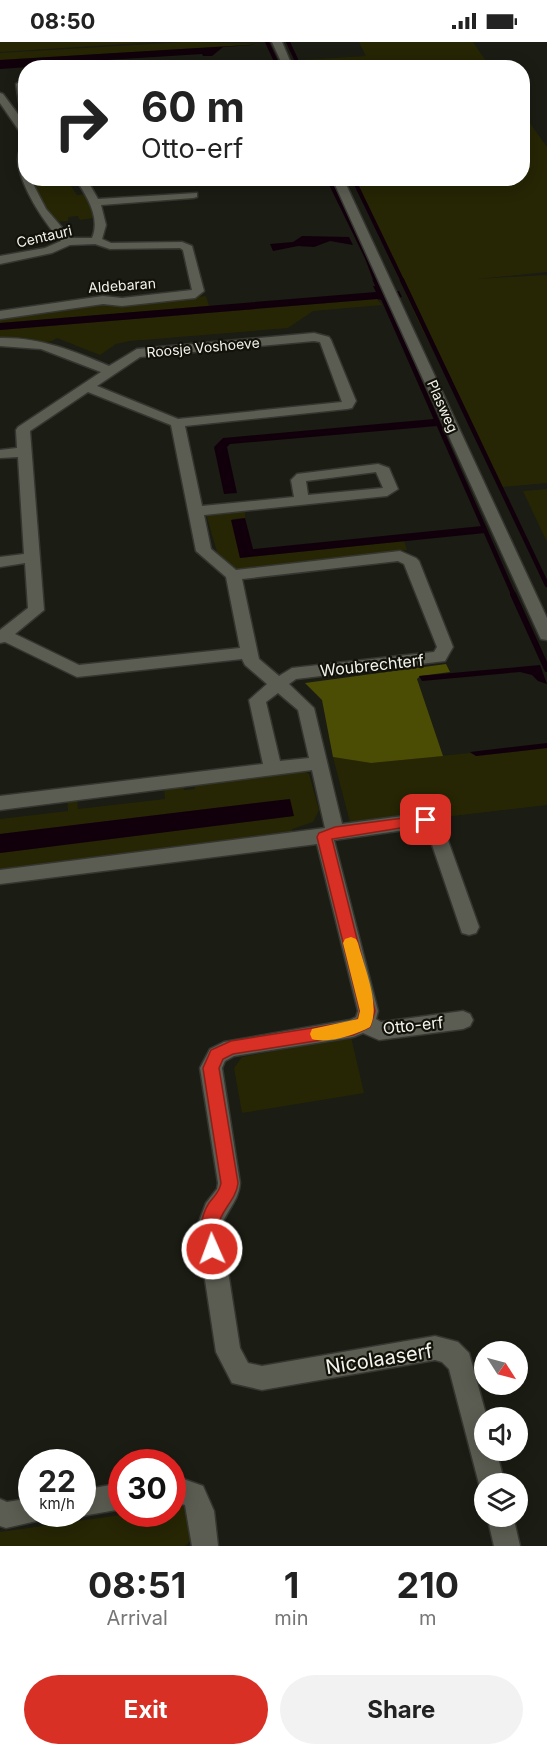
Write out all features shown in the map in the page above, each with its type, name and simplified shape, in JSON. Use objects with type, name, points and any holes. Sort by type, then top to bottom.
[{"type":"street","points":[[277,42],[286,60]]},
{"type":"street","points":[[10,87],[18,100]]},
{"type":"street","points":[[10,87],[18,110]]},
{"type":"street","points":[[27,186],[45,218],[68,243]]},
{"type":"street","points":[[85,186],[96,202],[172,192],[193,195]]},
{"type":"street","name":"Plasweg","points":[[341,186],[547,635]]},
{"type":"street","name":"Centauri","points":[[96,202],[100,226],[96,241]]},
{"type":"street","name":"Centauri","points":[[0,260],[48,251],[68,243],[96,241],[110,246],[186,246]]},
{"type":"street","name":"Aldebaran","points":[[0,315],[103,300],[122,302],[195,294],[198,291],[186,246]]},
{"type":"street","name":"Roosje Voshoeve","points":[[2,636],[36,610],[23,430],[133,356],[143,352],[321,337],[325,340],[349,401],[347,405],[177,423]]},
{"type":"street","points":[[0,342],[24,340],[54,348],[111,371]]},
{"type":"street","points":[[87,387],[177,423],[204,551],[233,575],[251,661],[306,708],[318,763],[329,834]]},
{"type":"street","points":[[0,454],[23,452]]},
{"type":"street","points":[[196,511],[387,492],[391,489],[384,471],[378,468],[302,477],[298,480],[302,500]]},
{"type":"street","name":"Woubrechterf","points":[[233,575],[400,556],[411,561],[445,647],[440,657],[292,674],[276,683],[257,700],[273,768]]},
{"type":"street","points":[[0,562],[31,558]]},
{"type":"street","points":[[2,636],[77,671],[249,653]]},
{"type":"street","points":[[0,803],[318,763]]},
{"type":"street","points":[[0,877],[426,820],[434,823],[469,927]]},
{"type":"street","name":"Otto-erf","points":[[241,1374],[228,1352],[209,1227],[214,1211],[228,1193],[229,1183],[211,1068],[216,1054],[231,1048],[353,1028],[364,1023],[368,1011],[329,834]]},
{"type":"street","name":"Otto-erf","points":[[364,1023],[380,1031],[463,1020]]},
{"type":"street","name":"Nicolaaserf","points":[[241,1374],[262,1378],[435,1348],[449,1351],[460,1362],[489,1473]]},
{"type":"street","points":[[186,1492],[194,1495],[201,1511],[205,1546]]},
{"type":"street","points":[[0,1512],[6,1515],[18,1513]]},
{"type":"street","points":[[503,1527],[507,1546]]},
{"type":"shaded area","points":[[0,42],[157,42],[0,52]]},
{"type":"shaded area","points":[[186,42],[265,44],[0,60],[0,53]]},
{"type":"shaded area","points":[[359,42],[473,42],[485,60],[302,60],[366,56]]},
{"type":"shaded area","points":[[265,44],[223,47],[212,56],[202,54],[107,60],[18,60],[18,68],[0,69],[0,60]]},
{"type":"shaded area","points":[[530,123],[547,147],[547,272],[477,279],[547,275],[547,483],[502,487],[418,321],[357,186],[530,186]]},
{"type":"shaded area","points":[[35,186],[71,186],[77,195],[86,194],[90,200],[93,218],[80,220],[78,216],[68,217],[68,221],[56,222],[39,198]]},
{"type":"shaded area","points":[[302,236],[349,237],[353,245],[330,241],[314,247],[298,246],[273,251],[270,244],[293,242]]},
{"type":"shaded area","points":[[373,286],[379,286],[381,292],[399,291],[402,297],[0,330],[0,323],[376,292]]},
{"type":"shaded area","points":[[206,296],[209,306],[0,323],[0,318],[45,312],[46,314],[105,302],[107,306]]},
{"type":"shaded area","points":[[377,299],[382,305],[313,311],[288,328],[130,341],[116,344],[100,355],[57,338],[48,342],[30,338],[0,340],[0,330]]},
{"type":"shaded area","points":[[434,419],[437,426],[230,444],[227,447],[237,493],[224,494],[214,447],[223,438]]},
{"type":"shaded area","points":[[547,489],[547,542],[523,491]]},
{"type":"shaded area","points":[[245,510],[245,518],[232,519],[240,558],[404,541],[407,550],[236,569],[217,552],[206,514]]},
{"type":"shaded area","points":[[245,518],[253,549],[482,526],[485,533],[240,558],[231,520]]},
{"type":"shaded area","points":[[446,664],[450,672],[420,676],[417,679],[443,756],[371,763],[333,757],[322,700],[305,683]]},
{"type":"shaded area","points":[[540,665],[547,684],[538,681],[532,675],[520,672],[422,681],[419,676]]},
{"type":"shaded area","points":[[547,743],[547,748],[476,756],[470,752]]},
{"type":"shaded area","points":[[547,748],[547,805],[444,817],[441,811],[350,822],[333,757],[371,763],[470,753],[476,756]]},
{"type":"shaded area","points":[[303,771],[309,774],[319,810],[313,822],[292,829],[293,834],[0,870],[0,853],[293,816],[289,799],[0,834],[0,819],[68,811],[67,799],[77,798],[78,809],[165,799],[164,788],[184,785],[184,790],[195,789],[195,784]]},
{"type":"shaded area","points":[[290,799],[294,816],[0,853],[0,834]]},
{"type":"shaded area","points":[[351,1037],[364,1093],[242,1113],[234,1068],[242,1057]]},
{"type":"shaded area","points":[[186,1505],[190,1505],[191,1540],[185,1546],[0,1546],[0,1532],[36,1527],[96,1527],[96,1518],[108,1517],[108,1527],[186,1527]]},
{"type":"waterway","points":[[267,42],[275,60]]},
{"type":"waterway","points":[[288,42],[296,60]]},
{"type":"waterway","points":[[332,186],[367,258],[376,282]]},
{"type":"waterway","points":[[357,186],[403,282]]},
{"type":"waterway","points":[[375,280],[514,596]]},
{"type":"waterway","points":[[402,280],[547,585]]},
{"type":"waterway","points":[[513,594],[547,669]]},
{"type":"slow traffic","points":[[318,1034],[353,1028],[364,1023],[368,1011],[351,943]]},
{"type":"route","points":[[212,1249],[209,1227],[214,1211],[228,1193],[229,1183],[211,1068],[216,1054],[231,1048],[353,1028],[364,1023],[368,1011],[324,837],[335,832],[426,820]]}]
